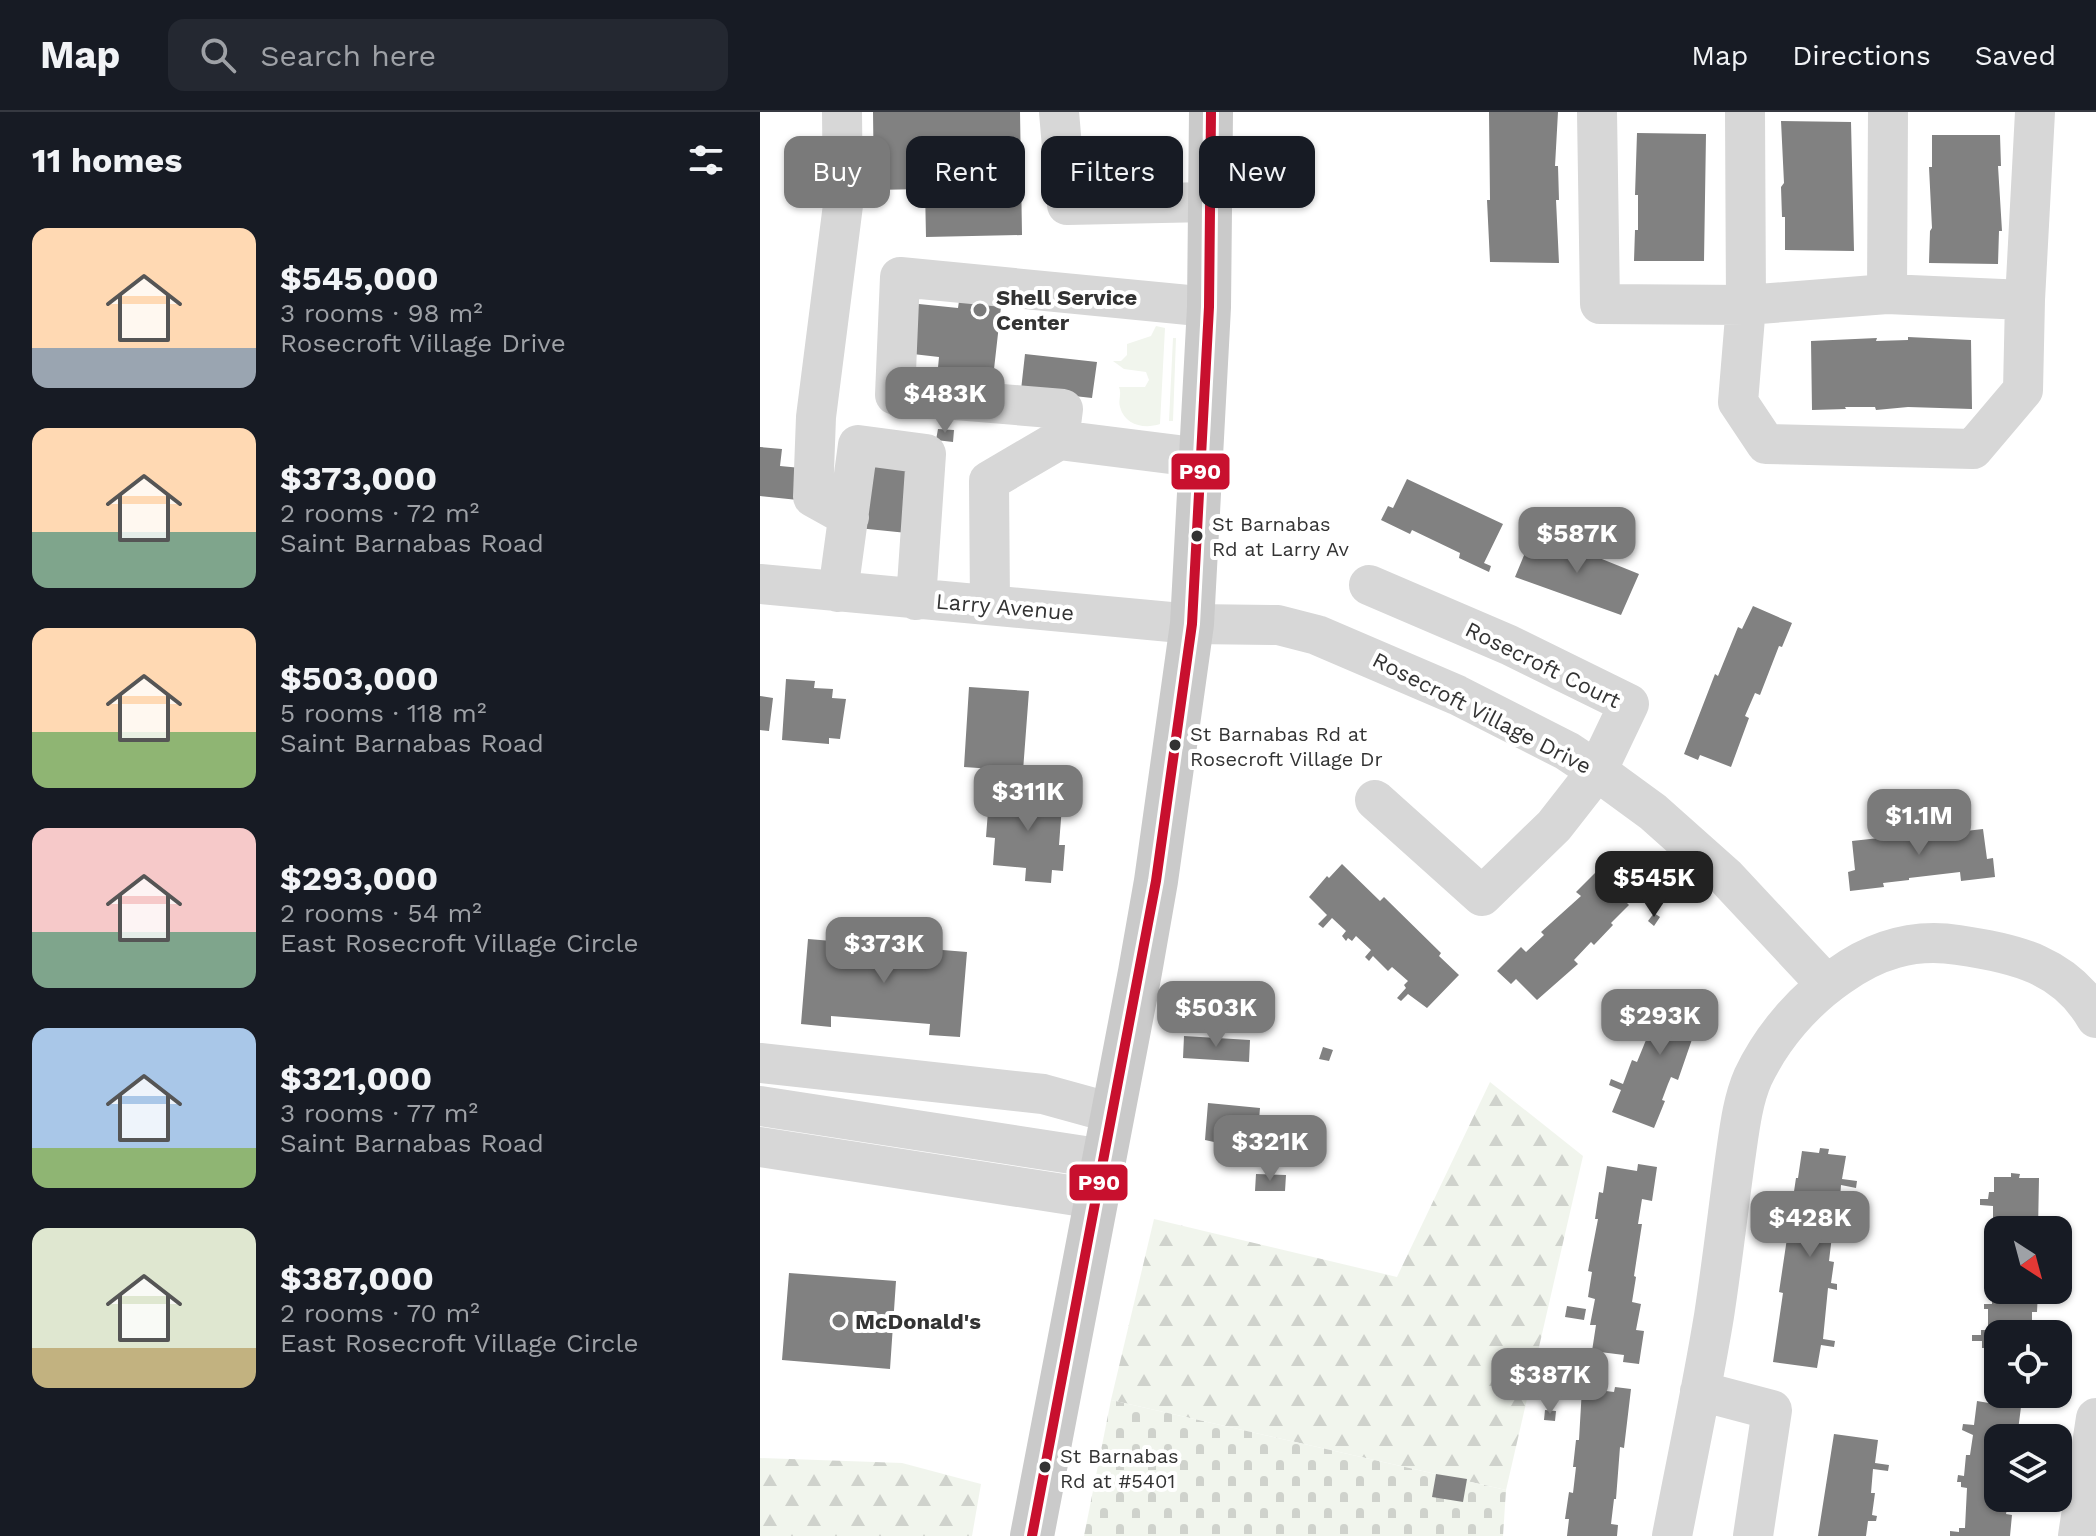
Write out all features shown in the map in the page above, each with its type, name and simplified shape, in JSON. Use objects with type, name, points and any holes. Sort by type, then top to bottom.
[{"type":"main road","points":[[1210,136],[1211,112]]},
{"type":"main road","points":[[1032,1536],[1156,881],[1192,624],[1209,307],[1209,208]]},
{"type":"street","points":[[842,112],[843,205],[816,417],[813,497],[849,517]]},
{"type":"street","points":[[1059,112],[1067,205],[1199,202]]},
{"type":"street","points":[[1597,112],[1600,304],[1746,305],[1887,294],[2025,300]]},
{"type":"street","points":[[1745,112],[1746,305],[1738,402],[1766,444],[1973,449],[2023,390],[2035,112]]},
{"type":"street","points":[[1887,294],[1888,112]]},
{"type":"street","points":[[1059,440],[1063,409],[895,395],[900,277],[1209,307]]},
{"type":"street","points":[[990,605],[989,481],[1059,440],[1202,458]]},
{"type":"street","points":[[838,592],[858,445],[926,454],[916,600]]},
{"type":"street","name":"Larry Avenue","points":[[760,584],[1192,624],[1250,626]]},
{"type":"street","name":"Rosecroft Court","points":[[1369,585],[1509,645],[1629,704],[1597,771],[1554,826],[1482,896],[1375,800]]},
{"type":"street","name":"Rosecroft Village Drive","points":[[1250,626],[1278,625],[1317,635],[1361,652],[1457,695],[1567,751],[1653,812],[1726,877],[1827,985]]},
{"type":"street","points":[[1672,1536],[1714,1316],[1742,1119],[1752,1079],[1770,1047],[1790,1021],[1827,985],[1877,953],[1901,945],[1948,943],[2032,961],[2080,993],[2096,1018]]},
{"type":"street","points":[[760,1063],[1043,1094],[1112,1113]]},
{"type":"street","points":[[760,1106],[1100,1179]]},
{"type":"street","points":[[760,1147],[1100,1179]]},
{"type":"street","points":[[1700,1391],[1772,1410],[1753,1536]]},
{"type":"street","points":[[2078,1536],[2094,1440]]},
{"type":"green space","points":[[1156,326],[1165,328],[1160,424],[1142,426],[1131,422],[1123,413],[1119,387],[1145,387],[1149,380],[1146,372],[1124,369],[1113,361],[1121,361],[1127,355],[1127,344],[1151,336]]},
{"type":"green space","points":[[1173,338],[1176,338],[1173,421],[1169,421]]},
{"type":"green space","points":[[1490,1082],[1583,1156],[1506,1490],[1111,1400],[1154,1219],[1397,1277]]},
{"type":"green space","points":[[1111,1400],[1506,1490],[1503,1536],[1084,1536]]},
{"type":"green space","points":[[760,1458],[902,1463],[981,1484],[972,1536],[760,1536]]},
{"type":"building","points":[[873,112],[1020,112],[1020,136],[906,136],[906,189],[890,190],[890,136],[873,136]]},
{"type":"building","points":[[1489,112],[1558,112],[1555,166],[1558,166],[1559,263],[1490,262],[1487,200],[1490,200]]},
{"type":"building","points":[[1781,121],[1851,122],[1854,251],[1785,250]]},
{"type":"building","points":[[1637,133],[1706,134],[1704,261],[1634,261],[1635,230],[1638,230],[1638,195],[1635,195]]},
{"type":"building","points":[[1932,135],[2000,135],[2001,166],[1998,166],[2002,231],[1999,231],[1998,264],[1929,263]]},
{"type":"building","points":[[925,208],[1022,208],[1022,235],[926,237]]},
{"type":"building","points":[[960,294],[1002,298],[992,387],[937,378],[939,357],[904,353],[909,303],[958,308]]},
{"type":"building","points":[[1908,337],[1971,340],[1972,409],[1908,407],[1876,410],[1875,407],[1845,407],[1812,410],[1811,341],[1908,340]]},
{"type":"building","points":[[1025,354],[1097,362],[1092,398],[1021,390]]},
{"type":"building","points":[[938,429],[954,430],[953,442],[936,440]]},
{"type":"building","points":[[760,447],[782,449],[780,466],[801,468],[798,500],[760,496]]},
{"type":"building","points":[[864,461],[914,467],[907,533],[858,528]]},
{"type":"building","points":[[1407,479],[1503,524],[1484,563],[1491,566],[1489,572],[1459,558],[1460,553],[1412,530],[1410,534],[1381,520],[1388,506],[1393,508]]},
{"type":"building","points":[[1540,534],[1639,574],[1621,615],[1515,577],[1527,548],[1533,551]]},
{"type":"building","points":[[1753,606],[1792,623],[1782,647],[1779,646],[1760,695],[1755,693],[1745,716],[1749,718],[1731,767],[1700,755],[1698,760],[1684,754],[1715,674],[1718,676],[1738,627],[1742,629]]},
{"type":"building","points":[[786,679],[815,681],[814,688],[833,689],[832,698],[846,699],[840,739],[829,738],[829,744],[782,740]]},
{"type":"building","points":[[969,687],[1029,691],[1023,771],[964,767]]},
{"type":"building","points":[[760,696],[773,698],[769,731],[760,730]]},
{"type":"building","points":[[999,788],[1063,793],[1059,845],[1065,845],[1063,871],[1052,870],[1051,883],[1025,881],[1026,868],[993,865],[995,838],[986,837],[988,811],[998,812]]},
{"type":"building","points":[[1957,827],[1957,832],[1983,829],[1987,859],[1993,858],[1995,877],[1961,881],[1960,872],[1909,878],[1883,883],[1884,887],[1850,891],[1848,872],[1855,870],[1852,841],[1879,838],[1878,834],[1905,831],[1906,835]]},
{"type":"building","points":[[1342,864],[1380,901],[1384,897],[1459,975],[1427,1008],[1408,994],[1401,1001],[1397,998],[1408,981],[1392,967],[1388,971],[1373,956],[1369,961],[1365,957],[1371,950],[1356,936],[1352,941],[1348,938],[1346,941],[1342,936],[1346,931],[1332,918],[1323,928],[1318,924],[1327,915],[1309,897]]},
{"type":"building","points":[[1596,872],[1629,905],[1594,945],[1591,942],[1574,960],[1578,964],[1537,1000],[1516,979],[1511,984],[1497,971],[1521,947],[1526,952],[1544,935],[1541,932],[1581,896],[1576,892]]},
{"type":"building","points":[[1654,913],[1660,917],[1654,926],[1648,921]]},
{"type":"building","points":[[808,939],[967,952],[960,1037],[929,1035],[930,1024],[831,1016],[831,1027],[801,1024]]},
{"type":"building","points":[[1665,989],[1694,1001],[1696,994],[1713,1001],[1704,1024],[1698,1022],[1678,1080],[1671,1077],[1654,1128],[1612,1112],[1621,1090],[1609,1085],[1611,1079],[1623,1084],[1632,1060],[1637,1062],[1646,1040],[1636,1036],[1639,1030],[1645,1032],[1653,1012],[1649,1011],[1651,1007],[1657,1009]]},
{"type":"building","points":[[1184,1036],[1250,1040],[1249,1062],[1183,1058]]},
{"type":"building","points":[[1323,1047],[1333,1050],[1329,1061],[1319,1059]]},
{"type":"building","points":[[1208,1103],[1260,1108],[1258,1133],[1270,1133],[1269,1148],[1214,1144],[1205,1140]]},
{"type":"building","points":[[1820,1148],[1829,1149],[1828,1154],[1846,1156],[1842,1179],[1857,1181],[1856,1188],[1841,1185],[1838,1229],[1845,1230],[1844,1238],[1832,1236],[1829,1261],[1834,1262],[1831,1283],[1837,1284],[1837,1290],[1828,1288],[1823,1339],[1835,1341],[1834,1347],[1821,1345],[1817,1368],[1773,1362],[1783,1293],[1779,1292],[1796,1178],[1802,1151],[1819,1153]]},
{"type":"building","points":[[1638,1164],[1657,1167],[1652,1201],[1642,1199],[1638,1224],[1642,1224],[1632,1302],[1641,1304],[1636,1330],[1644,1331],[1639,1364],[1623,1362],[1624,1355],[1592,1351],[1596,1325],[1590,1325],[1595,1299],[1588,1297],[1592,1272],[1588,1271],[1598,1219],[1595,1219],[1607,1166],[1637,1171]]},
{"type":"building","points":[[2011,1173],[2020,1174],[2019,1178],[2039,1178],[2038,1216],[1993,1216],[1993,1206],[1980,1205],[1980,1199],[1988,1199],[1989,1192],[1994,1192],[1994,1177],[2011,1177]]},
{"type":"building","points":[[1256,1174],[1286,1175],[1285,1191],[1255,1191]]},
{"type":"building","name":"McDonald's","points":[[789,1273],[896,1281],[890,1369],[782,1360]]},
{"type":"building","points":[[1984,1304],[2037,1304],[2037,1312],[2032,1312],[2032,1320],[1988,1320],[1988,1309],[1984,1309]]},
{"type":"building","points":[[1567,1306],[1586,1309],[1584,1320],[1565,1317]]},
{"type":"building","points":[[1981,1330],[1984,1330],[1984,1348],[1982,1341],[1972,1341],[1972,1335],[1981,1335]]},
{"type":"building","points":[[1615,1387],[1631,1389],[1611,1524],[1618,1525],[1617,1536],[1567,1536],[1569,1519],[1565,1519],[1569,1492],[1573,1493],[1582,1388],[1614,1392]]},
{"type":"building","points":[[1977,1401],[1984,1402],[1984,1408],[2021,1408],[2019,1424],[1984,1424],[1984,1512],[2012,1515],[2010,1536],[1950,1536],[1950,1531],[1959,1532],[1959,1528],[1965,1528],[1967,1488],[1957,1482],[1958,1475],[1964,1476],[1966,1455],[1970,1455],[1973,1435],[1962,1430],[1963,1424],[1974,1425]]},
{"type":"building","points":[[1545,1410],[1556,1411],[1555,1421],[1544,1420]]},
{"type":"building","points":[[1834,1434],[1878,1440],[1875,1463],[1889,1465],[1888,1471],[1873,1469],[1871,1493],[1875,1493],[1872,1515],[1877,1516],[1876,1521],[1868,1521],[1866,1536],[1818,1536]]},
{"type":"building","points":[[1436,1474],[1467,1479],[1463,1502],[1432,1497]]},
{"type":"transit line","name":"P90","points":[[1032,1536],[1156,881],[1192,624],[1209,307],[1211,112]]},
{"type":"place","name":"Shell Service Center","points":[[980,310]]},
{"type":"place","name":"St Barnabas Rd at Larry Av","points":[[1197,536]]},
{"type":"place","name":"St Barnabas Rd at Rosecroft Village Dr","points":[[1175,745]]},
{"type":"place","name":"McDonald's","points":[[839,1321]]},
{"type":"place","name":"St Barnabas Rd at #5401","points":[[1045,1467]]}]
